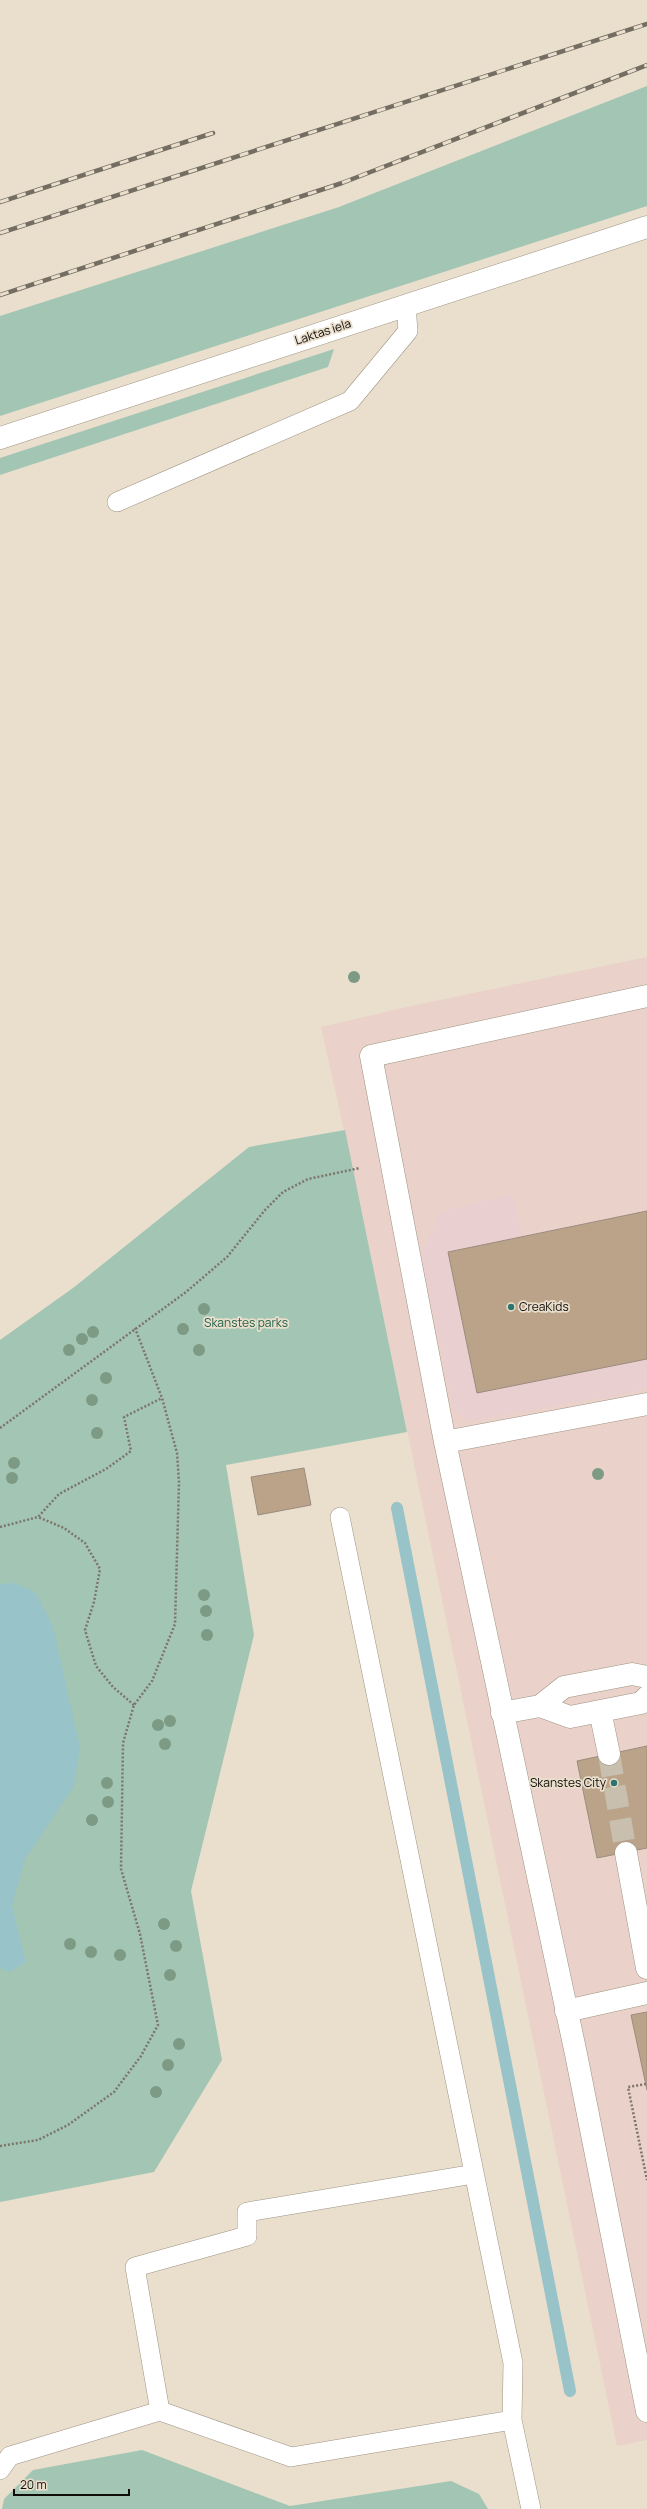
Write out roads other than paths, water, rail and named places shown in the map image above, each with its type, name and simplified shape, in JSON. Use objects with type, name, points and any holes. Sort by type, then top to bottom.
[{"type":"street","name":"Laktas iela","points":[[0,438],[647,228]]},
{"type":"street","points":[[647,996],[371,1056],[445,1442],[566,2011],[647,2411]]},
{"type":"street","points":[[445,1442],[646,1409]]},
{"type":"street","points":[[502,1713],[540,1706],[564,1687],[632,1674],[647,1677]]},
{"type":"street","points":[[540,1706],[570,1718],[641,1703],[647,1697]]},
{"type":"street","points":[[600,1711],[609,1754]]},
{"type":"street","points":[[626,1852],[647,1968]]},
{"type":"street","points":[[566,2011],[647,1993]]},
{"type":"lane","points":[[117,502],[350,401],[408,331],[406,305]]},
{"type":"lane","points":[[340,1518],[513,2363],[512,2420],[531,2509]]},
{"type":"lane","points":[[160,2411],[135,2267],[247,2236],[247,2212],[474,2174]]},
{"type":"lane","points":[[0,2470],[10,2456],[160,2411],[291,2457],[512,2420]]},
{"type":"water","points":[[15,1583],[35,1592],[53,1626],[80,1748],[74,1786],[25,1859],[12,1906],[26,1962],[9,1972],[0,1968],[0,1584]]},
{"type":"waterway","points":[[397,1508],[570,2391]]},
{"type":"tunnel","points":[[609,1754],[626,1853]]},
{"type":"railway","points":[[0,233],[647,24]]},
{"type":"railway","points":[[0,295],[342,183],[647,65]]},
{"type":"railway","points":[[0,202],[213,133]]},
{"type":"place","name":"CreaKids","points":[[511,1307]]},
{"type":"place","name":"Skanstes City","points":[[614,1783]]},
{"type":"park label","name":"Skanstes parks","points":[[246,1323]]}]
